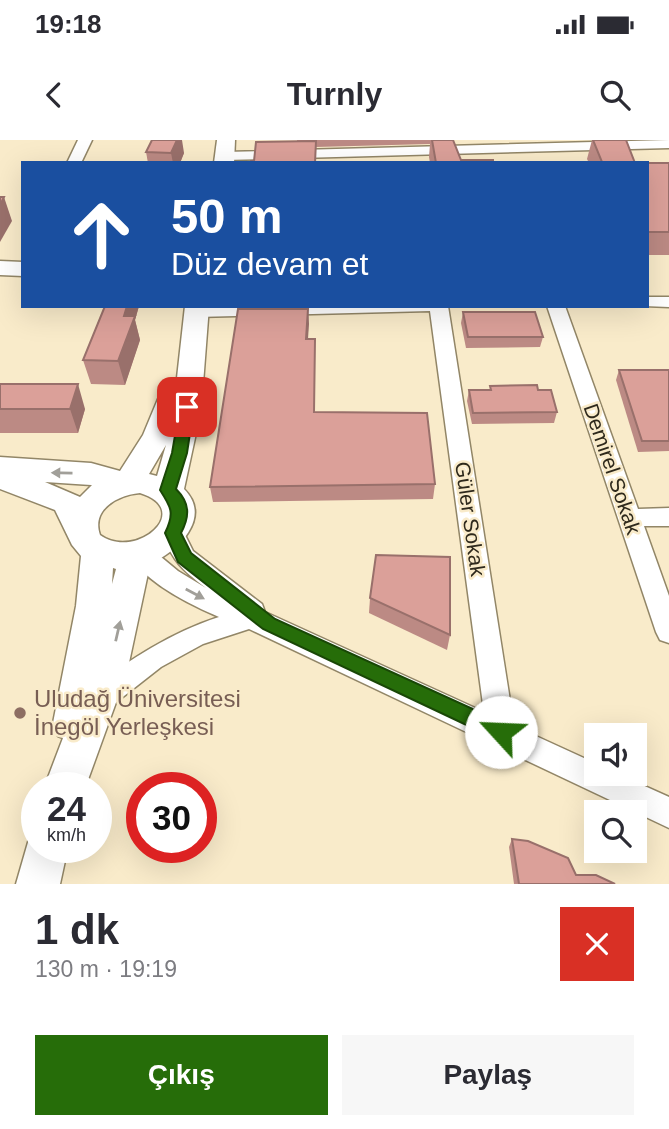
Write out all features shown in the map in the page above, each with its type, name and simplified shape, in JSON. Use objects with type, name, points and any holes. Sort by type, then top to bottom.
[{"type":"main road","points":[[0,268],[21,268]]},
{"type":"main road","points":[[168,490],[181,442],[190,384],[190,349],[196,309]]},
{"type":"main road","points":[[61,772],[91,618],[90,541],[82,519],[86,508],[109,489],[126,483],[157,436],[190,349]]},
{"type":"main road","points":[[0,468],[91,474],[126,483],[155,484],[168,490],[176,499],[180,509],[179,521],[173,533],[154,549],[138,554],[111,556],[90,541],[67,502],[0,477]]},
{"type":"main road","points":[[70,772],[108,671],[138,554]]},
{"type":"main road","points":[[38,884],[43,863]]},
{"type":"street","points":[[75,161],[85,140]]},
{"type":"street","points":[[504,144],[509,161]]},
{"type":"street","points":[[225,153],[414,157],[504,144],[667,144]]},
{"type":"street","points":[[649,302],[669,302]]},
{"type":"street","points":[[196,309],[277,308]]},
{"type":"street","name":"Güler Sokak","points":[[439,308],[501,732]]},
{"type":"street","name":"Demirel Sokak","points":[[557,308],[669,632]]},
{"type":"street","points":[[628,518],[669,517]]},
{"type":"street","points":[[173,533],[184,557],[259,621]]},
{"type":"street","points":[[138,554],[166,578],[501,732],[669,813]]},
{"type":"street","points":[[97,700],[152,659],[195,636],[259,621]]},
{"type":"building","points":[[152,140],[177,140],[171,153],[146,152]]},
{"type":"building","points":[[432,140],[453,140],[461,160],[493,160],[493,161],[436,161]]},
{"type":"building","points":[[593,140],[626,140],[634,161],[602,161]]},
{"type":"building","points":[[316,141],[315,161],[254,161],[256,142]]},
{"type":"building","points":[[649,163],[669,163],[669,232],[649,232]]},
{"type":"building","points":[[104,308],[126,308],[124,316],[135,316],[118,361],[83,360]]},
{"type":"building","points":[[238,309],[308,309],[306,339],[315,339],[314,412],[427,413],[435,484],[210,487]]},
{"type":"building","points":[[463,312],[535,312],[543,337],[468,337]]},
{"type":"building","points":[[619,370],[669,370],[669,441],[642,441]]},
{"type":"building","points":[[0,384],[78,384],[70,409],[0,409]]},
{"type":"building","points":[[537,385],[538,390],[551,390],[557,412],[473,413],[469,390],[491,390],[490,386]]},
{"type":"building","points":[[376,555],[450,557],[450,635],[370,598]]},
{"type":"building","points":[[512,839],[528,841],[568,858],[576,875],[596,875],[615,884],[519,884]]},
{"type":"place","name":"Uludağ Üniversitesi İnegöl Yerleşkesi","points":[[20,713]]},
{"type":"route","points":[[187,407],[179,453],[168,490],[180,509],[179,521],[173,533],[184,557],[269,624],[501,732]]}]
